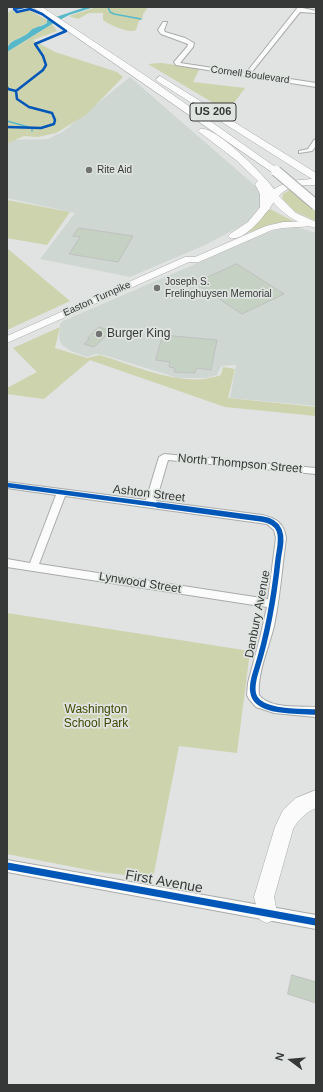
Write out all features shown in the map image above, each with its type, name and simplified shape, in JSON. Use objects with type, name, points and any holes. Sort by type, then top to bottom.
[{"type":"highway","points":[[37,7],[47,10],[136,74],[280,170],[316,205]]},
{"type":"highway","points":[[64,23],[108,50],[316,195]]},
{"type":"highway","name":"US 206","points":[[108,50],[118,54],[178,90],[316,177]]},
{"type":"highway","name":"US 206","points":[[136,74],[136,78],[256,173],[286,212],[314,225]]},
{"type":"highway","points":[[225,148],[226,153],[252,175],[263,189],[266,198],[264,209]]},
{"type":"highway","points":[[274,196],[280,188],[289,184],[316,182]]},
{"type":"highway","points":[[267,914],[264,896],[284,827],[290,816],[303,804],[316,799]]},
{"type":"main road","name":"Easton Turnpike","points":[[7,340],[188,259],[190,256],[244,230],[254,222],[274,196]]},
{"type":"main road","name":"Easton Turnpike","points":[[188,259],[196,260],[269,228],[283,225],[314,225]]},
{"type":"street","points":[[248,74],[300,8],[316,12]]},
{"type":"street","name":"Cornell Boulevard","points":[[165,23],[161,30],[163,33],[191,43],[190,47],[177,62],[178,64],[316,85]]},
{"type":"street","points":[[301,152],[310,150],[316,141]]},
{"type":"street","name":"North Thompson Street","points":[[150,504],[164,457],[316,471]]},
{"type":"street","name":"Ashton Street","points":[[7,485],[266,519],[277,524],[281,534]]},
{"type":"street","points":[[34,567],[62,492]]},
{"type":"street","name":"Danbury Avenue","points":[[281,534],[273,604],[252,689],[254,698],[261,704],[274,708],[316,712]]},
{"type":"street","name":"Lynwood Street","points":[[7,563],[273,604]]},
{"type":"street","name":"First Avenue","points":[[7,866],[316,922]]},
{"type":"shaded area","points":[[130,77],[260,190],[260,209],[247,223],[205,245],[130,277],[40,259],[75,213],[7,198],[7,140],[48,139],[64,131]]},
{"type":"shaded area","points":[[297,227],[316,233],[316,406],[230,398],[236,365],[221,366],[217,375],[206,378],[178,378],[104,355],[96,354],[87,357],[71,351],[62,345],[59,339],[60,324],[63,321],[267,233]]},
{"type":"green space","points":[[97,7],[146,7],[147,9],[139,21],[136,30],[133,31],[120,28],[106,22],[103,20],[103,13],[89,13],[78,19],[69,16]]},
{"type":"green space","points":[[12,10],[16,13],[29,10],[47,20],[47,23],[33,29],[26,35],[11,42],[7,47],[7,13]]},
{"type":"green space","points":[[52,24],[57,31],[33,40],[55,52],[117,72],[123,77],[86,115],[56,133],[38,137],[24,136],[7,144],[7,52]]},
{"type":"green space","points":[[161,63],[200,68],[193,82],[245,88],[231,107],[215,104],[148,64]]},
{"type":"green space","points":[[291,189],[316,212],[316,221],[294,211],[282,200],[283,194]]},
{"type":"green space","points":[[7,200],[70,212],[47,245],[7,238]]},
{"type":"green space","points":[[270,209],[295,222],[271,224],[242,235]]},
{"type":"green space","points":[[8,249],[70,301],[7,330]]},
{"type":"green space","points":[[60,327],[55,348],[87,358],[100,355],[144,370],[176,378],[207,379],[221,375],[223,367],[235,369],[228,398],[316,407],[316,416],[225,407],[90,360],[44,399],[7,394],[7,388],[37,372],[13,348]]},
{"type":"green space","name":"Washington School Park","points":[[7,613],[250,651],[237,753],[179,746],[153,878],[99,872],[7,854]]},
{"type":"water","points":[[86,7],[94,7],[69,15],[7,52],[11,43],[27,34],[32,29],[46,24],[47,20]]},
{"type":"building","points":[[79,228],[133,236],[118,262],[69,254],[80,237],[73,236]]},
{"type":"building","points":[[237,264],[284,294],[242,314],[195,283]]},
{"type":"building","name":"Burger King","points":[[99,327],[111,331],[94,347],[84,344],[90,338],[88,338]]},
{"type":"building","points":[[163,335],[217,340],[211,370],[196,368],[195,373],[174,372],[175,368],[169,367],[170,362],[156,360]]},
{"type":"building","points":[[292,975],[316,982],[316,1003],[288,994]]},
{"type":"waterway","points":[[108,7],[110,12],[114,14],[141,19]]},
{"type":"waterway","points":[[7,121],[32,128],[32,131]]},
{"type":"cycle path","points":[[24,7],[14,9],[17,12],[30,9],[42,14],[66,31]]},
{"type":"cycle path","points":[[16,91],[43,70],[46,65],[43,56],[35,44],[66,31]]},
{"type":"cycle path","points":[[7,87],[8,89],[16,91],[17,99],[29,107],[52,113],[55,120],[54,124],[41,128],[7,127]]},
{"type":"cycle path","points":[[7,485],[257,518],[274,523],[279,529],[281,538],[276,581],[266,638],[253,683],[253,695],[260,703],[274,709],[316,712]]},
{"type":"cycle path","points":[[7,866],[316,922]]},
{"type":"place","name":"Rite Aid","points":[[89,170]]},
{"type":"place","name":"Joseph S. Frelinghuysen Memorial","points":[[157,288]]},
{"type":"place","name":"Burger King","points":[[99,334]]}]
